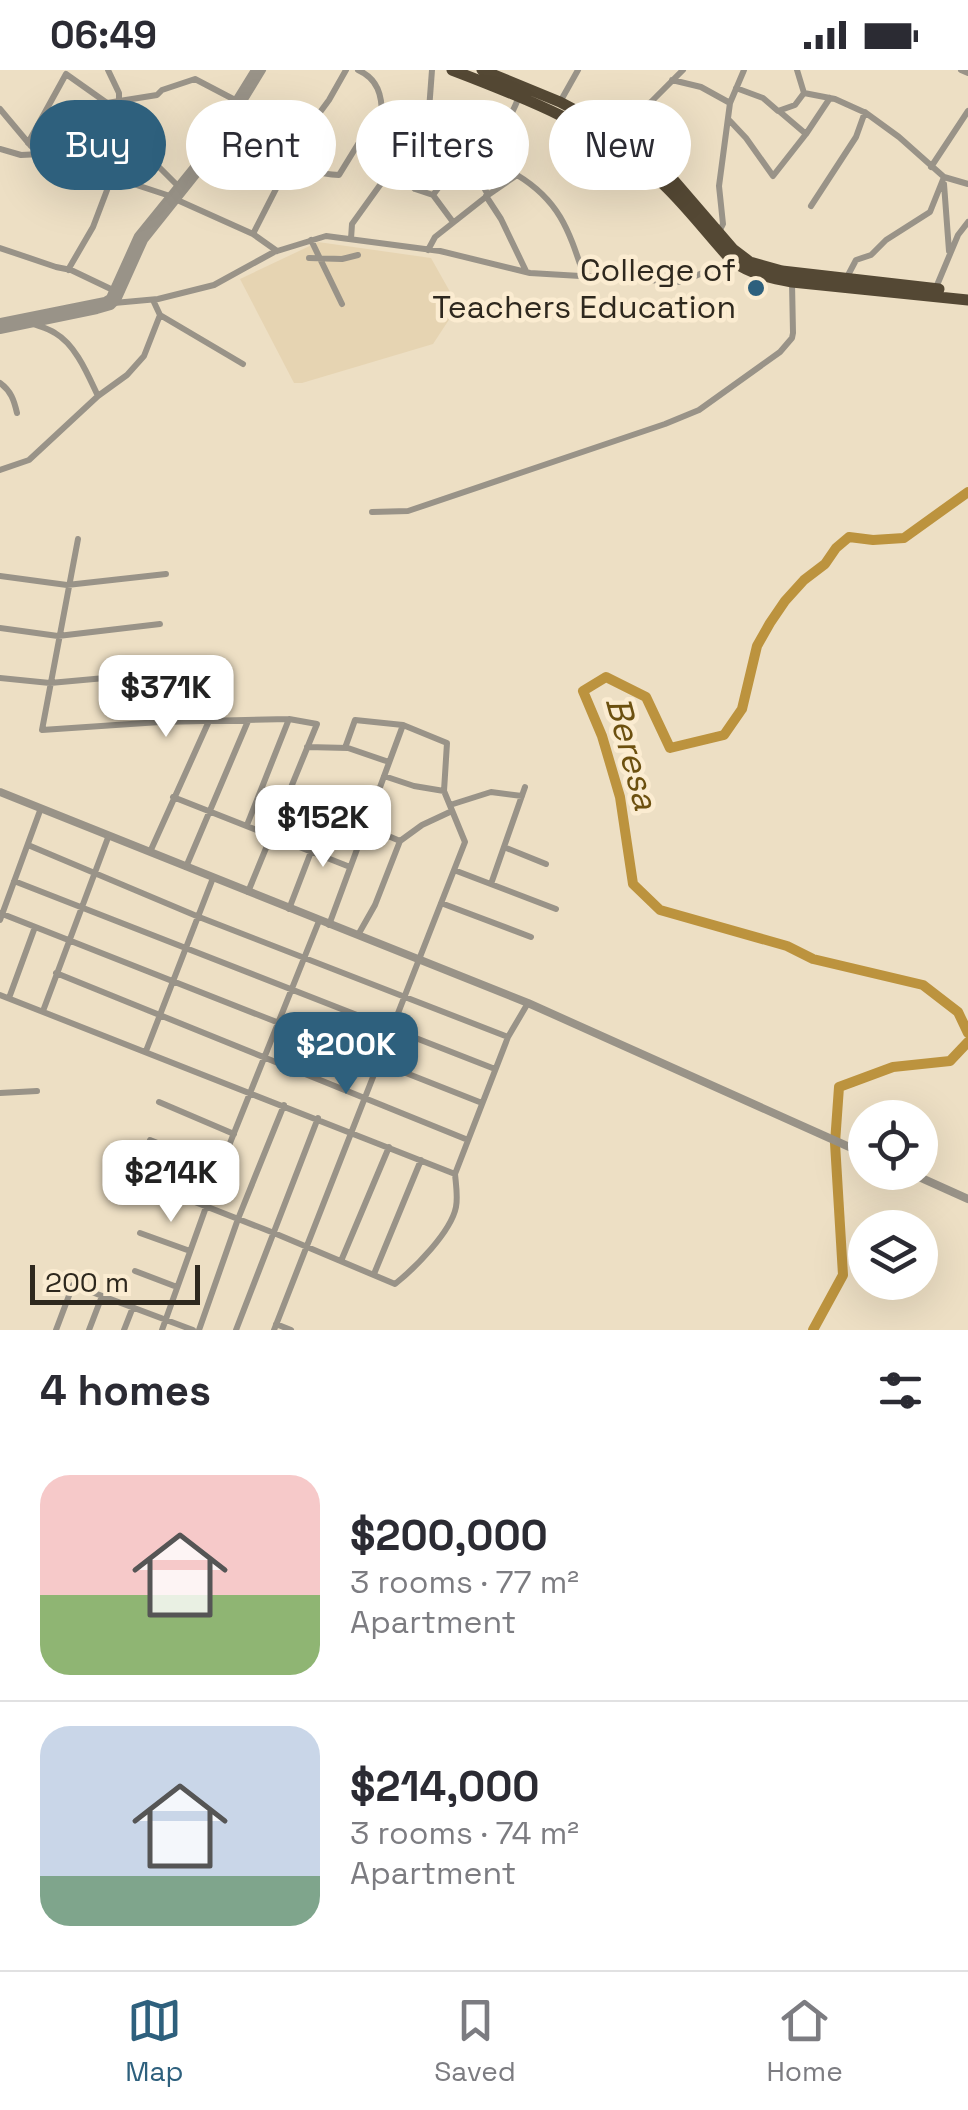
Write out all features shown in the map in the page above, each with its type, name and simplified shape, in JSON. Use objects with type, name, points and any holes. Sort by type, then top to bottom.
[{"type":"highway","points":[[452,70],[592,130],[631,157],[750,262],[794,277],[846,279],[935,292]]},
{"type":"highway","points":[[482,70],[555,100]]},
{"type":"highway","points":[[680,190],[732,261],[756,274],[968,296]]},
{"type":"street","points":[[108,70],[119,100]]},
{"type":"street","points":[[238,100],[258,70]]},
{"type":"street","points":[[114,303],[138,236],[203,166],[258,70]]},
{"type":"street","points":[[329,100],[346,70]]},
{"type":"street","points":[[358,70],[378,87],[381,100]]},
{"type":"street","points":[[430,100],[432,70]]},
{"type":"street","points":[[561,100],[578,70]]},
{"type":"street","points":[[653,100],[684,70]]},
{"type":"street","points":[[716,236],[723,214],[719,186],[730,103],[744,70]]},
{"type":"street","points":[[797,70],[804,93]]},
{"type":"street","points":[[0,109],[28,143],[65,72],[103,100]]},
{"type":"street","points":[[126,100],[158,95],[196,78],[234,100]]},
{"type":"street","points":[[671,80],[701,87],[730,103]]},
{"type":"street","points":[[736,88],[764,98],[806,134]]},
{"type":"street","points":[[778,111],[795,105],[804,93]]},
{"type":"street","points":[[804,93],[865,112],[944,177],[968,184]]},
{"type":"street","points":[[517,100],[519,96]]},
{"type":"street","points":[[728,120],[773,176],[830,98]]},
{"type":"street","points":[[931,167],[968,110]]},
{"type":"street","points":[[811,206],[856,137],[865,112]]},
{"type":"street","points":[[336,175],[356,147]]},
{"type":"street","points":[[0,149],[30,155]]},
{"type":"street","points":[[166,174],[178,186]]},
{"type":"street","points":[[173,198],[186,176]]},
{"type":"street","points":[[944,177],[950,253]]},
{"type":"street","points":[[846,279],[856,260],[871,256],[886,240],[930,212],[944,177]]},
{"type":"street","points":[[529,185],[553,203],[584,276]]},
{"type":"street","points":[[68,270],[93,227],[107,190]]},
{"type":"street","points":[[150,190],[253,234],[277,251]]},
{"type":"street","points":[[253,234],[275,190]]},
{"type":"street","points":[[350,238],[352,224],[377,190]]},
{"type":"street","points":[[420,190],[433,195],[453,222]]},
{"type":"street","points":[[433,195],[437,190]]},
{"type":"street","points":[[484,190],[527,272]]},
{"type":"street","points":[[428,250],[434,237],[496,190]]},
{"type":"street","points":[[935,292],[958,235],[968,222]]},
{"type":"street","points":[[0,330],[214,285],[277,251],[326,236],[428,250],[527,272],[681,282],[732,261]]},
{"type":"street","points":[[311,240],[342,304]]},
{"type":"street","points":[[0,248],[68,270],[118,292]]},
{"type":"street","points":[[309,258],[342,259],[358,255]]},
{"type":"street","points":[[372,512],[408,511],[699,410],[780,352],[792,338],[794,277]]},
{"type":"street","points":[[0,322],[105,301],[118,292]]},
{"type":"street","points":[[153,300],[160,314],[243,364]]},
{"type":"street","points":[[0,470],[29,460],[98,396],[127,375],[144,356],[160,314]]},
{"type":"street","points":[[30,322],[65,341],[98,396]]},
{"type":"street","points":[[0,383],[8,389],[18,413]]},
{"type":"street","points":[[78,539],[42,730],[248,720],[317,724],[248,892]]},
{"type":"street","points":[[0,576],[68,585],[166,574]]},
{"type":"street","points":[[0,628],[58,636],[160,624]]},
{"type":"street","points":[[0,678],[50,683],[160,673]]},
{"type":"street","points":[[186,867],[248,720]]},
{"type":"street","points":[[248,826],[289,720]]},
{"type":"street","points":[[291,1330],[275,1327],[465,842],[444,792],[447,743],[403,725],[355,720],[345,748]]},
{"type":"street","points":[[150,852],[209,721]]},
{"type":"street","points":[[162,1330],[220,1168],[305,957],[350,867],[403,725]]},
{"type":"street","points":[[307,747],[345,748],[389,762]]},
{"type":"street","points":[[384,776],[444,792]]},
{"type":"street","points":[[490,884],[525,787]]},
{"type":"street","points":[[0,792],[528,1004],[848,1146]]},
{"type":"street","points":[[358,936],[375,905],[400,841],[451,808],[491,792],[522,796]]},
{"type":"street","points":[[173,797],[350,867]]},
{"type":"street","points":[[41,808],[1,916],[482,1103]]},
{"type":"street","points":[[289,908],[324,818]]},
{"type":"street","points":[[365,826],[400,841]]},
{"type":"street","points":[[43,1011],[110,836]]},
{"type":"street","points":[[28,845],[198,917],[508,1037]]},
{"type":"street","points":[[504,847],[546,864]]},
{"type":"street","points":[[454,870],[556,909]]},
{"type":"street","points":[[146,1051],[213,878]]},
{"type":"street","points":[[14,881],[495,1070]]},
{"type":"street","points":[[441,903],[530,937]]},
{"type":"street","points":[[9,998],[34,927]]},
{"type":"street","points":[[56,972],[468,1140]]},
{"type":"street","points":[[0,995],[456,1174]]},
{"type":"street","points":[[139,1180],[395,1284],[417,1267],[451,1222],[457,1204],[456,1174],[468,1140],[508,1037],[528,1004]]},
{"type":"street","points":[[0,1094],[37,1091]]},
{"type":"street","points":[[159,1102],[234,1134]]},
{"type":"street","points":[[56,1330],[73,1285],[196,1330],[284,1105]]},
{"type":"street","points":[[236,1330],[318,1118]]},
{"type":"street","points":[[150,1140],[220,1168]]},
{"type":"street","points":[[342,1260],[389,1147]]},
{"type":"street","points":[[374,1274],[421,1160]]},
{"type":"street","points":[[938,1186],[968,1199]]},
{"type":"street","points":[[140,1233],[190,1251]]},
{"type":"street","points":[[135,1270],[177,1287]]},
{"type":"street","points":[[89,1330],[102,1296]]},
{"type":"street","points":[[124,1330],[133,1307]]},
{"type":"shaded area","points":[[318,242],[431,258],[458,306],[433,344],[294,383],[240,279]]},
{"type":"waterway","name":"Beresa","points":[[968,492],[904,538],[849,537],[836,548],[825,564],[785,601],[770,623],[757,646],[742,709],[724,735],[670,748],[646,697],[606,677],[583,691],[602,736],[620,797],[633,884],[660,910],[787,946],[813,959],[923,985],[958,1012],[968,1033]]},
{"type":"waterway","name":"Beresa","points":[[813,1330],[843,1275],[835,1143],[839,1087],[893,1067],[950,1061],[968,1042]]},
{"type":"place","name":"College of Teachers Education","points":[[756,288]]}]
